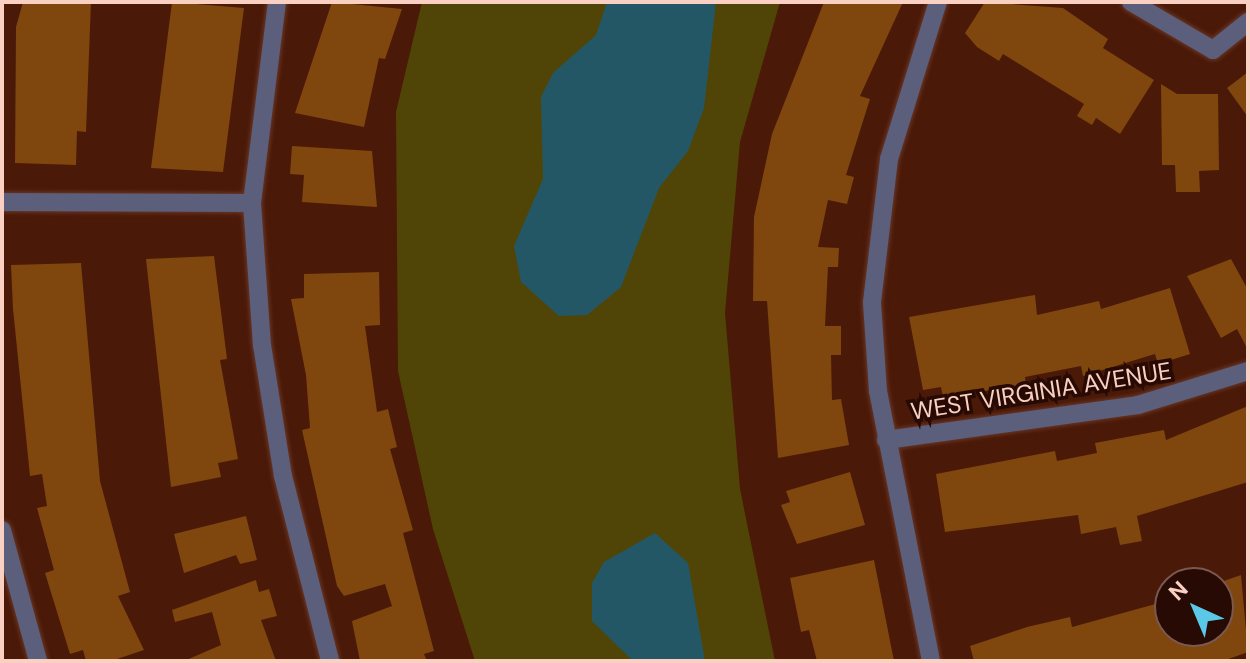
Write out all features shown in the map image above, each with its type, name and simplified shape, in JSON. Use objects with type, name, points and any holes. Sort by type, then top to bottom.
[{"type":"street","points":[[277,2],[252,203],[262,345],[283,476],[330,661]]},
{"type":"street","points":[[931,661],[886,440],[873,335],[882,203],[903,103],[938,2]]},
{"type":"street","points":[[1131,2],[1213,50],[1248,22]]},
{"type":"street","points":[[2,202],[252,203]]},
{"type":"street","name":"WEST VIRGINIA AVENUE","points":[[886,440],[1138,405],[1248,371]]},
{"type":"street","points":[[2,531],[38,661]]},
{"type":"shaded area","points":[[422,2],[780,2],[740,142],[725,313],[740,489],[775,661],[475,661],[433,529],[398,371],[396,112]]},
{"type":"water","points":[[607,2],[716,2],[704,108],[688,151],[659,188],[621,287],[587,315],[559,316],[521,282],[514,246],[543,179],[541,97],[553,73],[596,35]]},
{"type":"water","points":[[655,533],[688,563],[705,661],[633,661],[592,621],[592,583],[604,562]]},
{"type":"building","points":[[23,2],[91,2],[86,132],[77,131],[76,165],[15,163],[16,27]]},
{"type":"building","points":[[172,2],[244,8],[223,172],[151,168]]},
{"type":"building","points":[[332,2],[402,9],[385,59],[379,58],[364,127],[295,113]]},
{"type":"building","points":[[824,2],[903,2],[860,96],[870,99],[846,175],[854,177],[847,204],[828,200],[818,247],[839,248],[838,267],[828,267],[825,326],[841,326],[841,355],[831,355],[832,400],[841,399],[849,445],[778,458],[767,301],[753,301],[754,217],[772,134]]},
{"type":"building","points":[[985,2],[1063,8],[1108,39],[1103,48],[1154,80],[1120,134],[1096,118],[1092,125],[1077,116],[1084,104],[1003,54],[999,61],[977,47],[965,33]]},
{"type":"building","points":[[1248,72],[1248,117],[1227,88]]},
{"type":"building","points":[[1161,84],[1177,94],[1218,94],[1219,170],[1199,171],[1200,192],[1176,192],[1175,165],[1162,165]]},
{"type":"building","points":[[292,146],[372,151],[377,207],[302,202],[304,175],[290,174]]},
{"type":"building","points":[[214,256],[227,359],[220,360],[238,459],[218,463],[221,477],[171,487],[146,259]]},
{"type":"building","points":[[1231,259],[1248,290],[1248,350],[1237,329],[1221,338],[1187,276]]},
{"type":"building","points":[[81,263],[100,481],[130,592],[118,596],[144,650],[111,661],[86,661],[83,650],[70,654],[45,573],[54,570],[37,508],[47,506],[42,474],[30,476],[13,309],[11,265]]},
{"type":"building","points":[[379,272],[380,325],[365,326],[377,412],[388,409],[397,447],[390,449],[413,530],[403,533],[434,651],[424,654],[427,661],[360,661],[352,621],[392,606],[385,584],[344,596],[337,586],[302,430],[310,428],[306,375],[291,299],[304,298],[304,274]]},
{"type":"building","points":[[1170,288],[1190,354],[1158,364],[1155,354],[1083,376],[1081,366],[1025,377],[1026,385],[943,397],[941,387],[923,390],[909,317],[1035,295],[1037,315],[1099,301],[1101,309]]},
{"type":"building","points":[[1248,406],[1248,482],[1137,516],[1142,541],[1120,545],[1116,527],[1081,534],[1078,515],[945,532],[936,474],[1055,451],[1057,461],[1097,453],[1095,443],[1164,430],[1166,440]]},
{"type":"building","points":[[850,472],[865,525],[797,544],[781,505],[790,502],[786,491]]},
{"type":"building","points":[[246,516],[257,560],[240,564],[236,555],[184,573],[174,534]]},
{"type":"building","points":[[874,560],[894,661],[817,661],[809,630],[801,632],[790,578]]},
{"type":"building","points":[[1241,575],[1248,652],[1223,661],[974,661],[970,646],[1027,627],[1070,617],[1072,627],[1154,604],[1154,647],[1234,647],[1234,577]]},
{"type":"building","points":[[256,580],[259,592],[269,589],[277,616],[261,620],[276,661],[184,661],[221,645],[212,612],[175,622],[172,610]]}]
